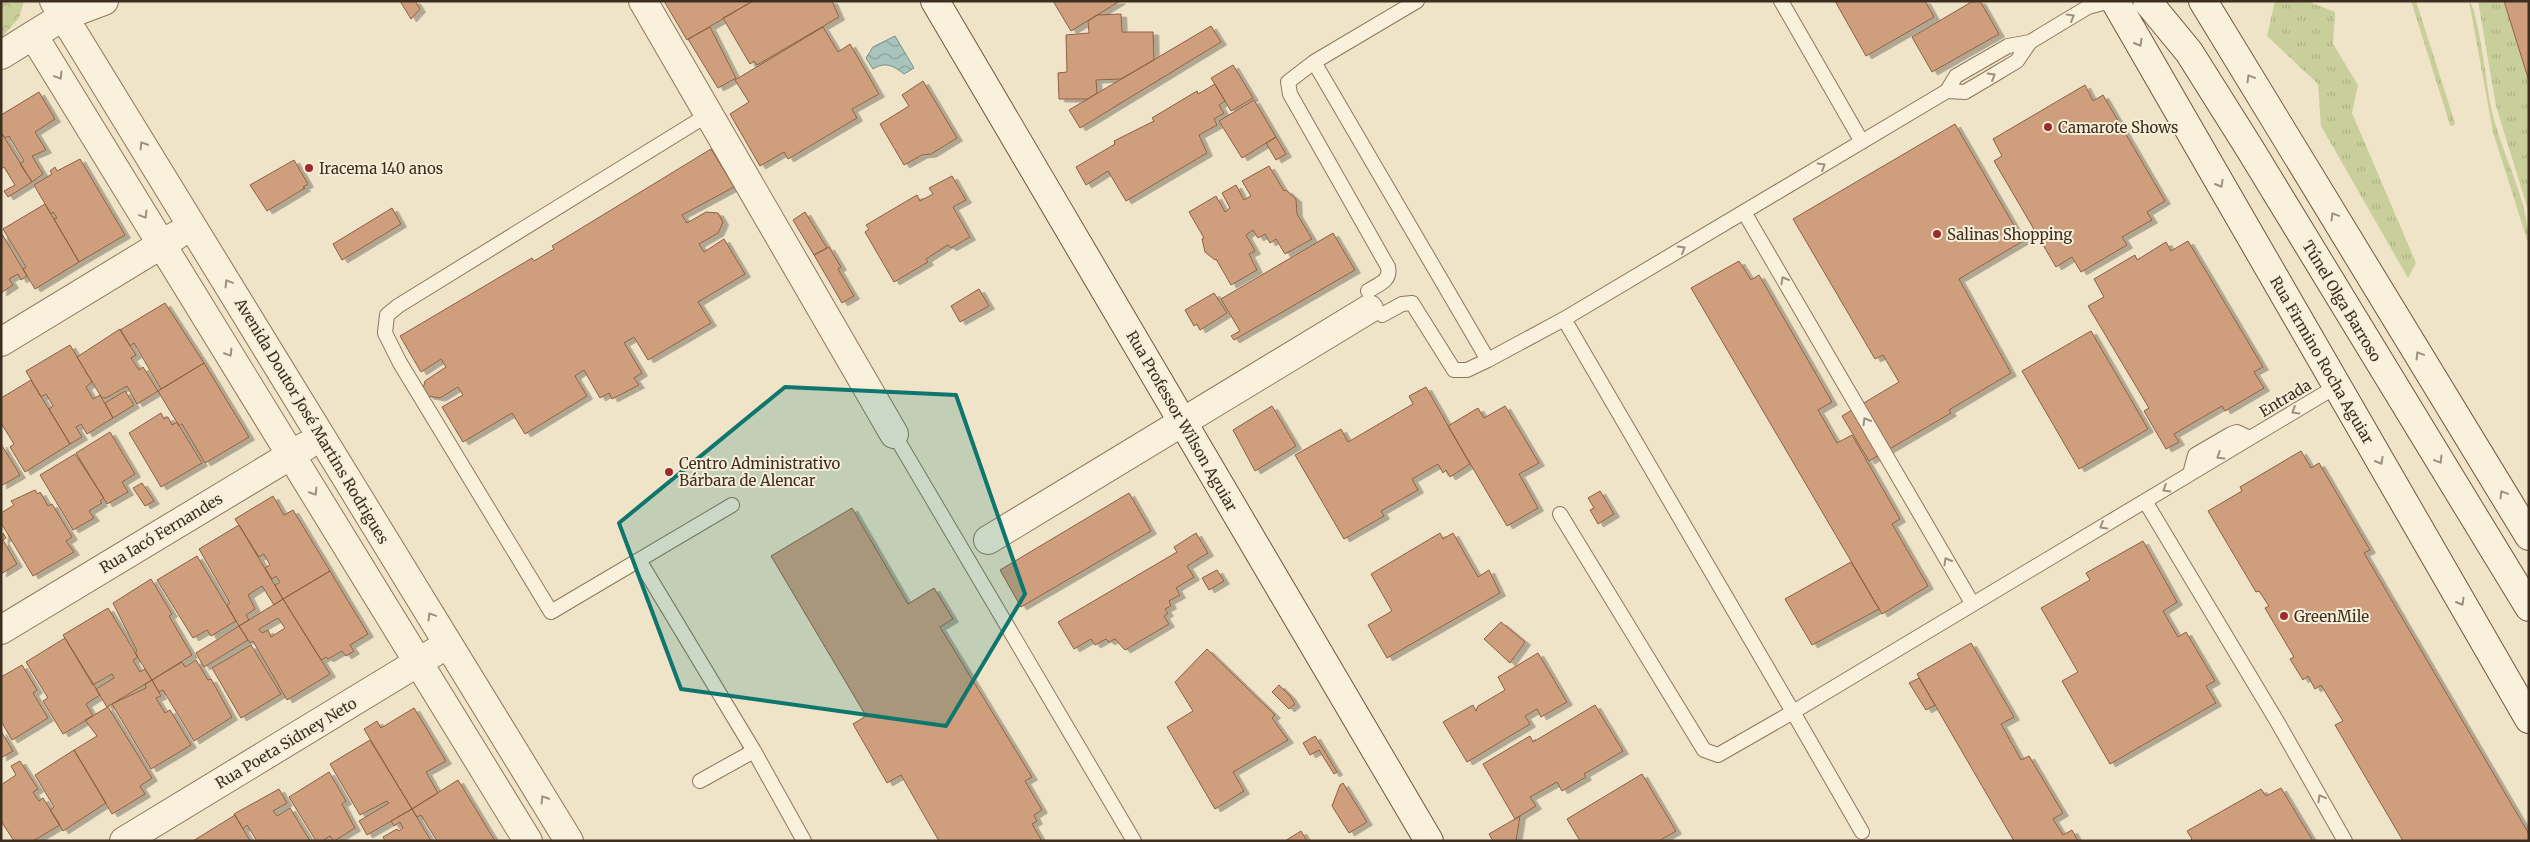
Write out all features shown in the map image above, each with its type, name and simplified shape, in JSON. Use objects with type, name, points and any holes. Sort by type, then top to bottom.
[{"type":"street","points":[[1,55],[33,35],[59,9],[104,1]]},
{"type":"street","points":[[643,1],[894,434]]},
{"type":"street","name":"Rua Professor Wilson Aguiar","points":[[934,1],[1429,841]]},
{"type":"street","name":"Túnel Olga Barroso","points":[[2147,1],[2189,52],[2230,117],[2529,607]]},
{"type":"street","points":[[2203,1],[2529,536]]},
{"type":"street","name":"Rua Firmino Rocha Aguiar","points":[[2115,3],[2529,719]]},
{"type":"street","name":"Avenida Doutor José Martins Rodrigues","points":[[59,9],[570,841]]},
{"type":"street","points":[[33,35],[528,841]]},
{"type":"street","points":[[1,342],[192,226]]},
{"type":"street","points":[[988,540],[1373,305]]},
{"type":"street","name":"Rua Iacó Fernandes","points":[[1,630],[321,436]]},
{"type":"street","name":"Rua Poeta Sidney Neto","points":[[124,841],[448,644]]},
{"type":"lane","points":[[1373,305],[1387,280],[1389,274],[1388,266],[1288,87],[1288,82],[1314,62],[1417,1]]},
{"type":"lane","points":[[1781,1],[1862,142]]},
{"type":"lane","points":[[1373,305],[1412,303],[1454,370],[1467,370],[1564,319],[1948,91],[1956,76],[2008,46],[2030,42],[2088,7],[2115,3]]},
{"type":"lane","points":[[1314,62],[1488,360]]},
{"type":"lane","points":[[709,114],[398,306],[387,315],[384,324],[390,346],[551,612],[732,505]]},
{"type":"lane","points":[[1744,212],[1972,604]]},
{"type":"lane","points":[[1564,319],[1862,832]]},
{"type":"lane","name":"Entrada","points":[[1560,514],[1704,750],[1718,755],[2337,386]]},
{"type":"lane","points":[[894,434],[1134,841]]},
{"type":"lane","points":[[2146,501],[2278,723],[2345,841]]},
{"type":"lane","points":[[639,560],[754,751],[804,841]]},
{"type":"lane","points":[[700,781],[754,751]]},
{"type":"highlighted area","points":[[785,387],[956,395],[1025,594],[946,726],[681,689],[619,523]]},
{"type":"green space","points":[[1,1],[24,1],[19,18],[1,38]]},
{"type":"green space","points":[[2275,1],[2307,1],[2335,12],[2333,44],[2358,85],[2352,113],[2416,263],[2408,278],[2321,126],[2318,84],[2267,36]]},
{"type":"green space","points":[[2411,1],[2416,1],[2455,123],[2453,126],[2450,125]]},
{"type":"green space","points":[[2469,1],[2479,32],[2494,120],[2524,210],[2529,246],[2493,132]]},
{"type":"green space","points":[[2478,1],[2504,1],[2529,81],[2529,213],[2496,106]]},
{"type":"water","points":[[895,36],[914,68],[904,74],[889,65],[882,65],[873,69],[866,58],[873,47]]},
{"type":"building","points":[[400,1],[415,1],[420,9],[411,19]]},
{"type":"building","points":[[664,1],[753,1],[687,40]]},
{"type":"building","points":[[753,1],[832,1],[839,17],[757,65],[754,61],[750,64],[723,18]]},
{"type":"building","points":[[1053,1],[1120,1],[1071,31]]},
{"type":"building","points":[[1835,1],[1925,1],[1934,17],[1866,56]]},
{"type":"building","points":[[1973,1],[1980,1],[1999,34],[1932,72],[1912,37]]},
{"type":"building","points":[[2504,1],[2529,1],[2529,81]]},
{"type":"building","points":[[1121,14],[1122,32],[1153,32],[1154,60],[1121,79],[1096,80],[1097,93],[1088,99],[1059,99],[1058,73],[1067,72],[1066,35],[1089,33],[1088,21],[1097,15]]},
{"type":"building","points":[[1211,26],[1221,42],[1080,128],[1069,110]]},
{"type":"building","points":[[710,27],[736,78],[718,88],[688,39]]},
{"type":"building","points":[[823,27],[838,52],[850,44],[879,94],[852,109],[857,118],[788,159],[784,152],[760,166],[730,114],[749,102],[735,80]]},
{"type":"building","points":[[1233,65],[1253,98],[1231,111],[1211,78]]},
{"type":"building","points":[[923,81],[957,138],[931,154],[922,155],[904,165],[880,124],[909,106],[902,95]]},
{"type":"building","points":[[1215,84],[1225,101],[1219,105],[1224,113],[1214,119],[1217,125],[1199,135],[1207,153],[1126,201],[1108,171],[1086,185],[1076,167],[1115,144],[1114,141],[1154,121],[1152,118],[1197,91],[1198,94]]},
{"type":"building","points":[[2085,85],[2093,101],[2103,95],[2165,201],[2147,212],[2152,220],[2122,237],[2127,245],[2081,272],[2072,257],[2056,267],[1994,161],[2002,156],[1993,139]]},
{"type":"building","points":[[39,92],[55,119],[35,132],[46,150],[32,156],[43,174],[32,182],[20,164],[24,161],[9,136],[5,138],[1,132],[1,115]]},
{"type":"building","points":[[1254,100],[1276,137],[1242,158],[1219,121]]},
{"type":"building","points":[[1955,124],[2023,241],[1959,279],[2011,373],[1949,410],[1951,413],[1869,461],[1842,416],[1899,382],[1883,355],[1875,359],[1793,219]]},
{"type":"building","points":[[1,132],[32,182],[8,197],[4,191],[15,185],[4,167],[1,169]]},
{"type":"building","points":[[1276,137],[1286,154],[1276,160],[1266,143]]},
{"type":"building","points":[[711,149],[734,187],[682,215],[687,223],[706,212],[718,213],[723,222],[718,233],[699,244],[704,252],[724,239],[745,274],[698,302],[711,323],[648,360],[634,337],[624,343],[642,373],[634,378],[639,385],[612,399],[609,393],[600,398],[584,370],[575,376],[587,396],[525,434],[512,413],[463,442],[442,407],[463,395],[458,387],[440,398],[428,396],[423,389],[425,381],[446,367],[441,359],[421,372],[400,336],[532,258],[534,261],[554,249],[552,246]]},
{"type":"building","points":[[80,159],[125,235],[79,262],[54,219],[57,218],[53,212],[51,214],[34,185],[52,174],[50,171],[55,167],[57,171]]},
{"type":"building","points":[[294,160],[308,184],[303,187],[305,188],[267,211],[250,185]]},
{"type":"building","points":[[1269,166],[1284,191],[1286,190],[1296,199],[1297,214],[1312,239],[1285,254],[1276,239],[1270,243],[1265,234],[1258,238],[1253,230],[1246,235],[1255,251],[1249,254],[1257,270],[1231,285],[1216,259],[1205,252],[1202,239],[1204,238],[1189,212],[1216,196],[1225,212],[1230,208],[1222,193],[1236,185],[1244,200],[1251,196],[1242,181]]},
{"type":"building","points":[[952,176],[966,200],[953,207],[970,237],[951,248],[948,245],[926,259],[928,262],[894,282],[865,232],[869,229],[866,225],[917,195],[920,201],[933,194],[929,188]]},
{"type":"building","points":[[45,204],[79,262],[35,289],[23,269],[26,267],[3,229]]},
{"type":"building","points":[[392,208],[401,224],[342,260],[333,244]]},
{"type":"building","points":[[805,212],[827,248],[814,255],[793,220]]},
{"type":"building","points":[[1333,233],[1355,270],[1234,340],[1231,336],[1240,331],[1221,299]]},
{"type":"building","points":[[2,234],[27,276],[21,280],[18,274],[9,279],[13,285],[1,293]]},
{"type":"building","points":[[2188,241],[2263,367],[2254,372],[2264,388],[2225,411],[2222,406],[2174,434],[2179,442],[2166,449],[2144,411],[2149,408],[2088,306],[2104,297],[2094,279],[2135,255],[2137,260],[2166,242],[2171,251]]},
{"type":"building","points":[[829,247],[841,267],[838,269],[854,296],[842,303],[814,255]]},
{"type":"building","points":[[1739,261],[1751,280],[1759,275],[1832,402],[1818,410],[1837,443],[1852,435],[1900,519],[1892,524],[1928,586],[1882,614],[1691,288]]},
{"type":"building","points":[[979,289],[989,306],[960,322],[951,306]]},
{"type":"building","points":[[1214,293],[1227,313],[1200,330],[1197,324],[1194,326],[1185,310]]},
{"type":"building","points":[[165,303],[204,363],[161,389],[134,343],[130,346],[120,330]]},
{"type":"building","points":[[120,329],[136,355],[131,358],[139,370],[143,367],[158,391],[137,404],[127,386],[106,398],[102,398],[77,357]]},
{"type":"building","points":[[2091,331],[2148,429],[2079,469],[2022,371]]},
{"type":"building","points":[[70,345],[92,382],[86,387],[93,399],[100,395],[113,418],[87,434],[81,424],[76,427],[82,437],[70,444],[49,409],[53,406],[46,394],[41,397],[26,371]]},
{"type":"building","points":[[204,363],[249,437],[205,463],[182,424],[179,426],[158,391]]},
{"type":"building","points":[[31,380],[70,444],[25,472],[10,447],[14,444],[1,423],[1,398]]},
{"type":"building","points":[[1426,387],[1470,464],[1450,477],[1446,470],[1443,473],[1438,464],[1412,479],[1418,490],[1381,511],[1384,516],[1344,539],[1295,455],[1341,429],[1348,442],[1413,404],[1409,396]]},
{"type":"building","points":[[125,391],[134,405],[113,418],[105,403]]},
{"type":"building","points":[[1272,406],[1296,446],[1255,471],[1233,430]]},
{"type":"building","points":[[1505,406],[1539,463],[1519,474],[1538,508],[1507,526],[1448,426],[1478,408],[1484,418]]},
{"type":"building","points":[[161,413],[164,419],[168,417],[172,425],[177,422],[202,463],[161,487],[129,433]]},
{"type":"building","points":[[110,432],[135,474],[122,482],[128,492],[107,504],[76,453]]},
{"type":"building","points":[[1,444],[20,475],[1,486]]},
{"type":"building","points":[[2301,451],[2311,468],[2319,463],[2370,550],[2364,553],[2529,834],[2529,841],[2403,841],[2335,725],[2343,721],[2321,685],[2315,689],[2308,676],[2303,680],[2290,659],[2294,657],[2265,608],[2269,606],[2259,591],[2256,592],[2208,511],[2242,491],[2240,487]]},
{"type":"building","points":[[75,454],[104,498],[100,501],[102,503],[89,511],[94,518],[73,530],[40,475]]},
{"type":"building","points":[[142,483],[154,501],[145,506],[133,488]]},
{"type":"building","points":[[35,490],[38,494],[40,492],[48,506],[52,504],[72,537],[66,541],[74,552],[33,576],[1,523],[1,513],[14,505],[11,501]]},
{"type":"building","points":[[1600,491],[1614,514],[1598,524],[1590,510],[1594,508],[1588,498]]},
{"type":"building","points":[[1129,493],[1151,531],[1021,607],[1000,570]]},
{"type":"building","points":[[273,496],[284,515],[293,510],[330,571],[283,599],[275,585],[280,582],[276,576],[272,579],[265,568],[270,565],[264,554],[259,557],[235,519]]},
{"type":"building","points":[[852,508],[908,604],[934,588],[953,619],[940,627],[1032,777],[1025,781],[1042,810],[1034,815],[1037,821],[1032,824],[1042,841],[939,841],[901,775],[887,783],[853,724],[866,716],[771,556]]},
{"type":"building","points":[[239,525],[283,599],[274,605],[262,586],[248,595],[255,609],[246,615],[249,620],[239,626],[227,605],[230,603],[199,549]]},
{"type":"building","points":[[3,533],[6,538],[3,540],[17,564],[1,574]]},
{"type":"building","points":[[1196,533],[1208,553],[1187,566],[1194,577],[1176,588],[1180,595],[1169,601],[1171,606],[1165,609],[1168,613],[1164,616],[1169,624],[1125,650],[1115,639],[1109,642],[1106,639],[1095,645],[1091,639],[1074,649],[1058,622],[1177,552],[1174,547]]},
{"type":"building","points":[[1440,533],[1443,539],[1453,533],[1478,577],[1489,570],[1500,593],[1387,658],[1368,625],[1392,611],[1371,574]]},
{"type":"building","points":[[2143,541],[2177,602],[2163,611],[2178,637],[2186,632],[2215,681],[2206,686],[2216,703],[2110,764],[2062,681],[2078,672],[2041,608],[2090,580],[2086,573]]},
{"type":"building","points":[[197,556],[236,621],[211,636],[207,630],[193,638],[157,580]]},
{"type":"building","points":[[1851,562],[1879,609],[1812,645],[1785,599]]},
{"type":"building","points":[[1217,570],[1224,581],[1209,590],[1202,578]]},
{"type":"building","points":[[330,571],[368,634],[350,645],[354,651],[346,656],[342,651],[328,659],[326,657],[321,660],[283,599]]},
{"type":"building","points":[[151,579],[172,614],[169,616],[192,655],[152,680],[135,653],[137,651],[113,603]]},
{"type":"building","points":[[283,599],[330,674],[287,700],[253,641],[250,643],[239,626]],"holes":[[[278,618],[285,628],[271,637],[268,630],[262,633],[259,629]]]},
{"type":"building","points":[[108,608],[138,657],[133,660],[140,672],[145,669],[152,680],[107,707],[96,689],[114,678],[112,674],[93,685],[63,635]]},
{"type":"building","points":[[1501,622],[1525,642],[1510,663],[1484,639]]},
{"type":"building","points":[[239,626],[248,640],[204,667],[196,653]]},
{"type":"building","points":[[65,638],[100,695],[86,704],[93,716],[63,734],[43,701],[48,698],[26,662]]},
{"type":"building","points":[[1971,643],[2014,717],[2001,724],[2021,760],[2029,756],[2063,813],[2053,819],[2063,835],[2072,830],[2078,841],[2014,841],[1917,674]]},
{"type":"building","points":[[251,645],[281,694],[241,718],[212,668]]},
{"type":"building","points":[[1207,649],[1275,715],[1272,718],[1288,740],[1233,772],[1244,791],[1215,809],[1167,727],[1193,711],[1175,682]]},
{"type":"building","points":[[1538,653],[1567,702],[1541,717],[1537,709],[1525,716],[1530,724],[1467,762],[1443,722],[1473,705],[1476,711],[1478,706],[1505,690],[1498,677]]},
{"type":"building","points":[[196,660],[208,680],[211,679],[232,717],[194,741],[163,690],[159,692],[152,680],[182,662],[185,667]]},
{"type":"building","points":[[22,665],[37,690],[33,693],[48,718],[12,740],[1,721],[1,677]]},
{"type":"building","points":[[1919,678],[1935,705],[1926,710],[1909,683]]},
{"type":"building","points":[[152,680],[161,696],[156,698],[165,713],[170,710],[191,745],[151,769],[112,704],[146,688],[145,684]]},
{"type":"building","points":[[1279,685],[1295,704],[1289,709],[1272,692]]},
{"type":"building","points":[[1595,705],[1623,751],[1584,774],[1586,777],[1562,791],[1557,782],[1530,797],[1536,806],[1515,819],[1483,764],[1530,736],[1533,742]]},
{"type":"building","points":[[108,707],[152,778],[140,786],[145,794],[112,814],[74,750],[97,736],[85,720]]},
{"type":"building","points":[[414,708],[446,761],[426,772],[438,793],[412,809],[364,729],[377,721],[381,728]]},
{"type":"building","points":[[1,731],[13,751],[1,758]]},
{"type":"building","points":[[1315,736],[1337,772],[1334,774],[1319,750],[1310,755],[1303,743]]},
{"type":"building","points":[[370,740],[412,809],[367,835],[359,821],[389,803],[387,801],[360,815],[330,764]]},
{"type":"building","points":[[74,750],[106,803],[63,831],[50,810],[54,807],[35,775]]},
{"type":"building","points":[[20,761],[38,789],[33,792],[39,801],[43,798],[60,825],[33,841],[14,841],[1,821],[1,785],[16,775],[11,766]]},
{"type":"building","points":[[329,772],[346,801],[342,804],[355,828],[334,841],[330,836],[322,841],[316,841],[289,797]]},
{"type":"building","points":[[1642,774],[1676,831],[1659,841],[1580,841],[1567,819]]},
{"type":"building","points":[[458,780],[495,841],[437,841],[421,815],[417,817],[412,809]]},
{"type":"building","points":[[1343,783],[1367,822],[1349,833],[1332,806],[1340,785]]},
{"type":"building","points":[[2281,788],[2313,841],[2190,841],[2192,839],[2187,831],[2261,789],[2266,796]]},
{"type":"building","points":[[279,789],[287,803],[273,811],[277,816],[290,808],[310,841],[257,841],[247,825],[243,829],[234,814]]},
{"type":"building","points":[[412,809],[431,841],[385,841],[383,837],[397,829],[399,831],[403,828],[400,822],[394,826],[391,821]]},
{"type":"building","points":[[235,815],[250,841],[193,841]]},
{"type":"building","points":[[1520,816],[1516,841],[1493,841],[1489,834]]},
{"type":"building","points":[[1301,831],[1307,841],[1285,841]]},
{"type":"place","name":"Camarote Shows","points":[[2048,127]]},
{"type":"place","name":"Iracema 140 anos","points":[[309,168]]},
{"type":"place","name":"Salinas Shopping","points":[[1937,234]]},
{"type":"place","name":"Centro Administrativo Bárbara de Alencar","points":[[669,472]]},
{"type":"place","name":"GreenMile","points":[[2284,616]]}]
